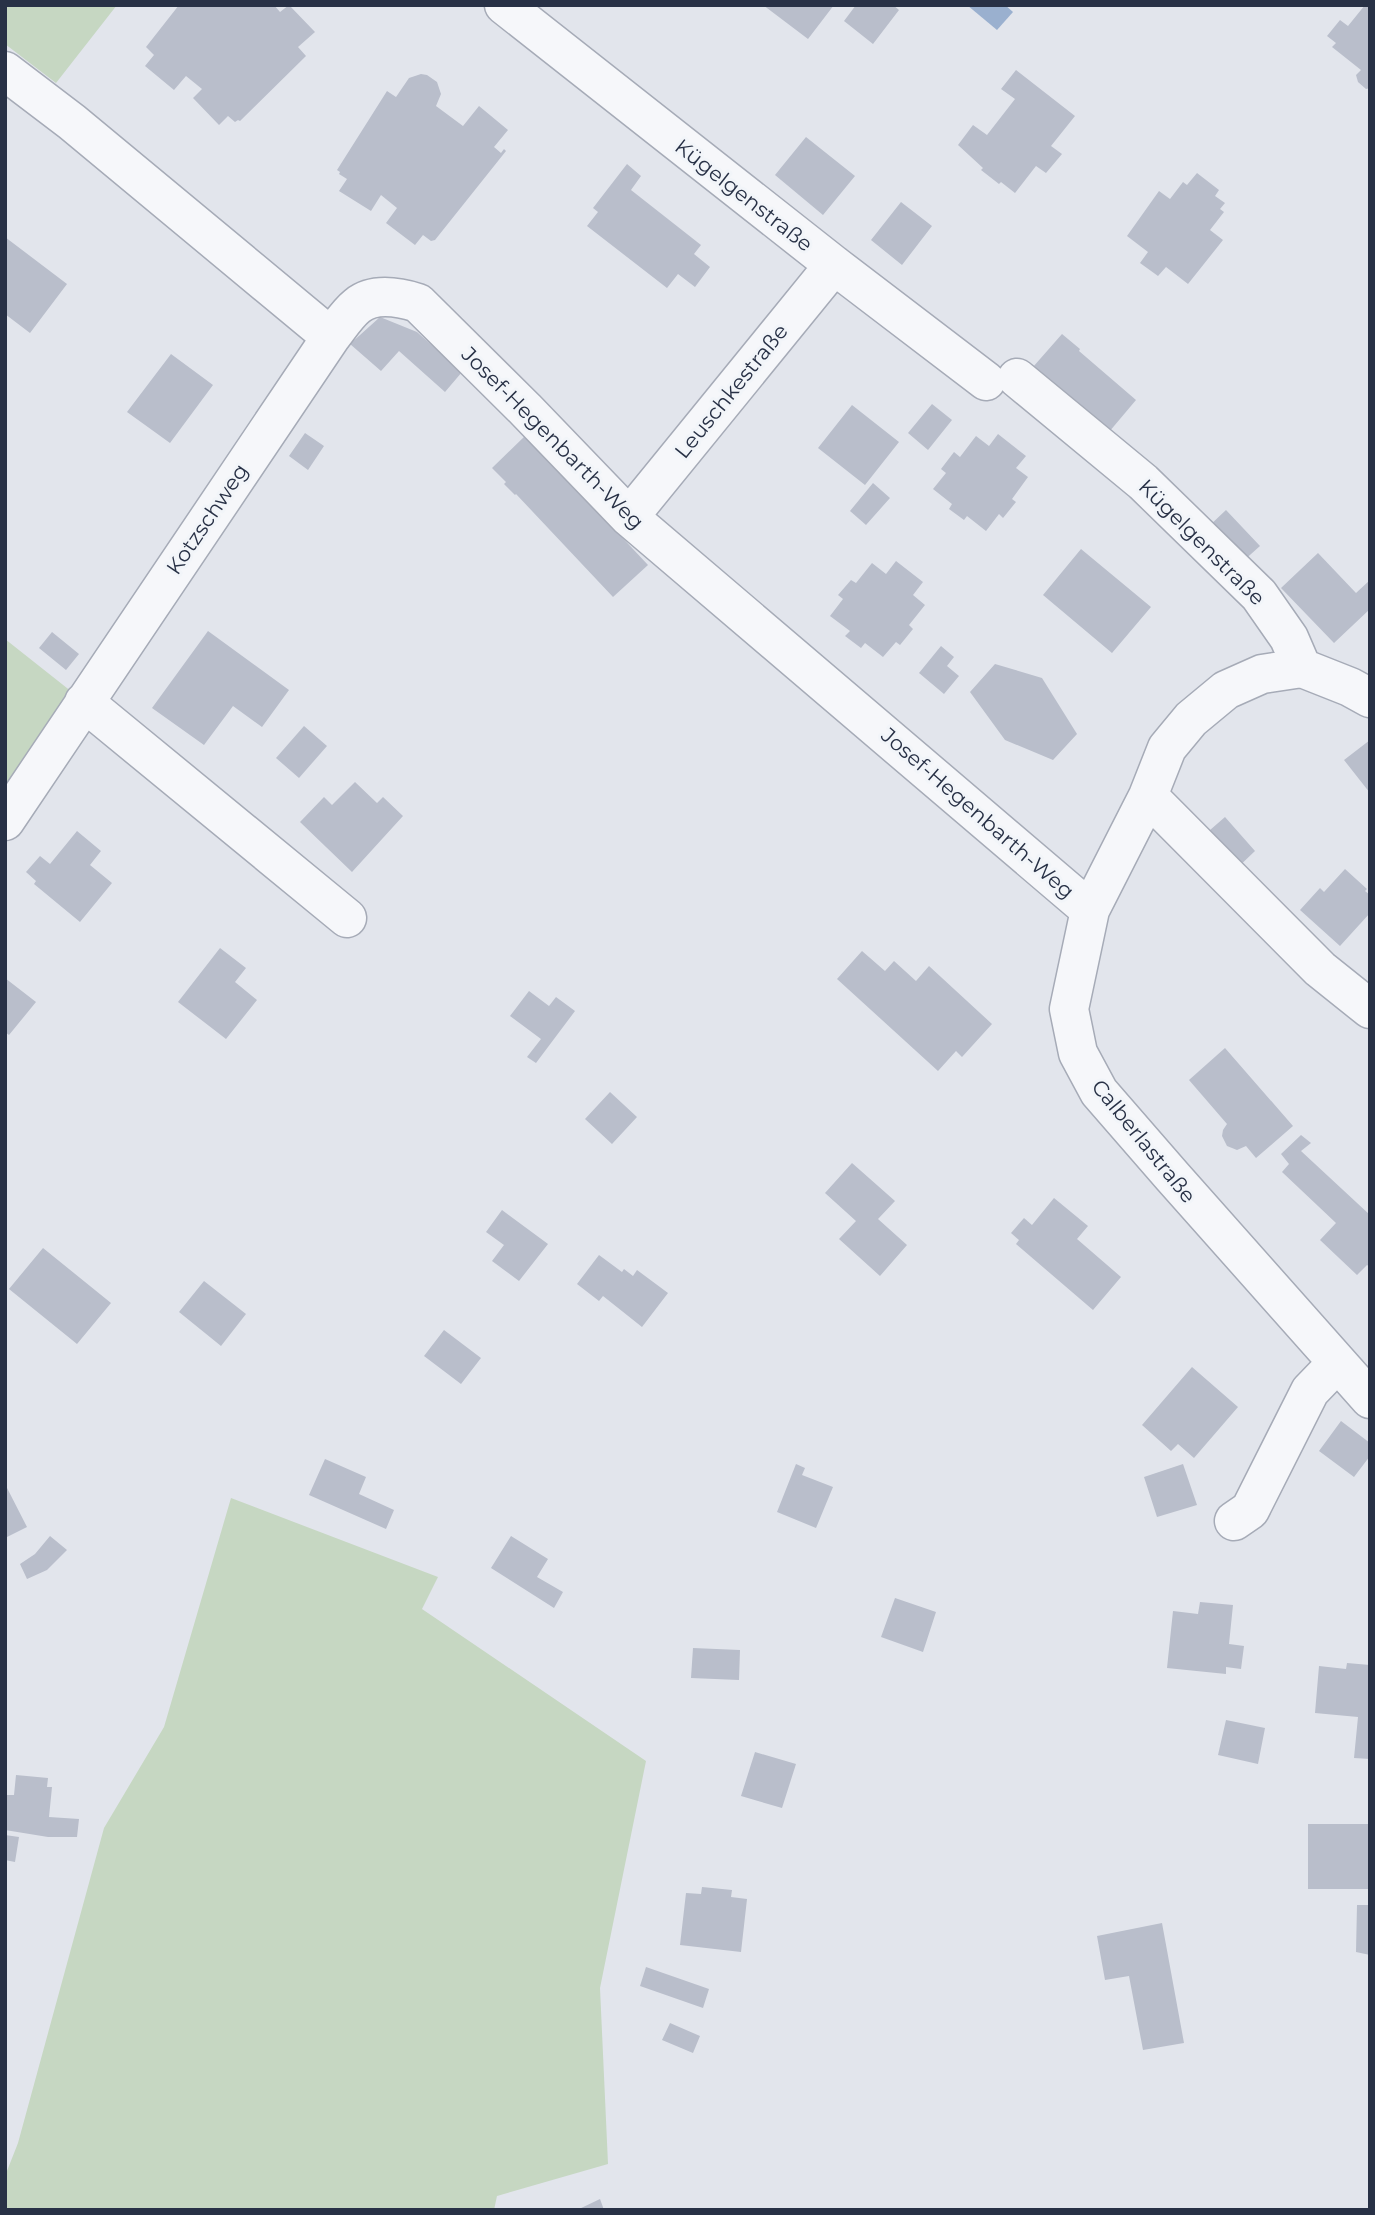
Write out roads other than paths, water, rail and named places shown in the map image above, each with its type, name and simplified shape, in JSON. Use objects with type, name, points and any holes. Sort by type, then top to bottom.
[{"type":"street","name":"Kügelgenstraße","points":[[504,5],[834,265],[1143,482],[1259,595],[1289,638],[1302,668]]},
{"type":"street","points":[[5,71],[72,122],[331,337]]},
{"type":"street","name":"Leuschkestraße","points":[[629,517],[834,265]]},
{"type":"street","name":"Josef-Hegenbarth-Weg","points":[[331,337],[358,305],[373,299],[398,296],[418,303],[629,517],[1090,909]]},
{"type":"street","name":"Kotzschweg","points":[[5,821],[331,337]]},
{"type":"street","points":[[1302,668],[1370,698]]},
{"type":"street","name":"Calberlastraße","points":[[1302,668],[1262,674],[1226,690],[1199,712],[1167,748],[1148,796],[1090,909],[1069,1009],[1078,1053],[1100,1092],[1370,1398]]},
{"type":"street","points":[[84,702],[347,918]]},
{"type":"street","points":[[1148,796],[1320,969],[1370,1009]]},
{"type":"street","points":[[1234,1521],[1250,1510],[1310,1391],[1337,1363]]},
{"type":"water","points":[[967,5],[1005,5],[1013,12],[997,30]]}]
